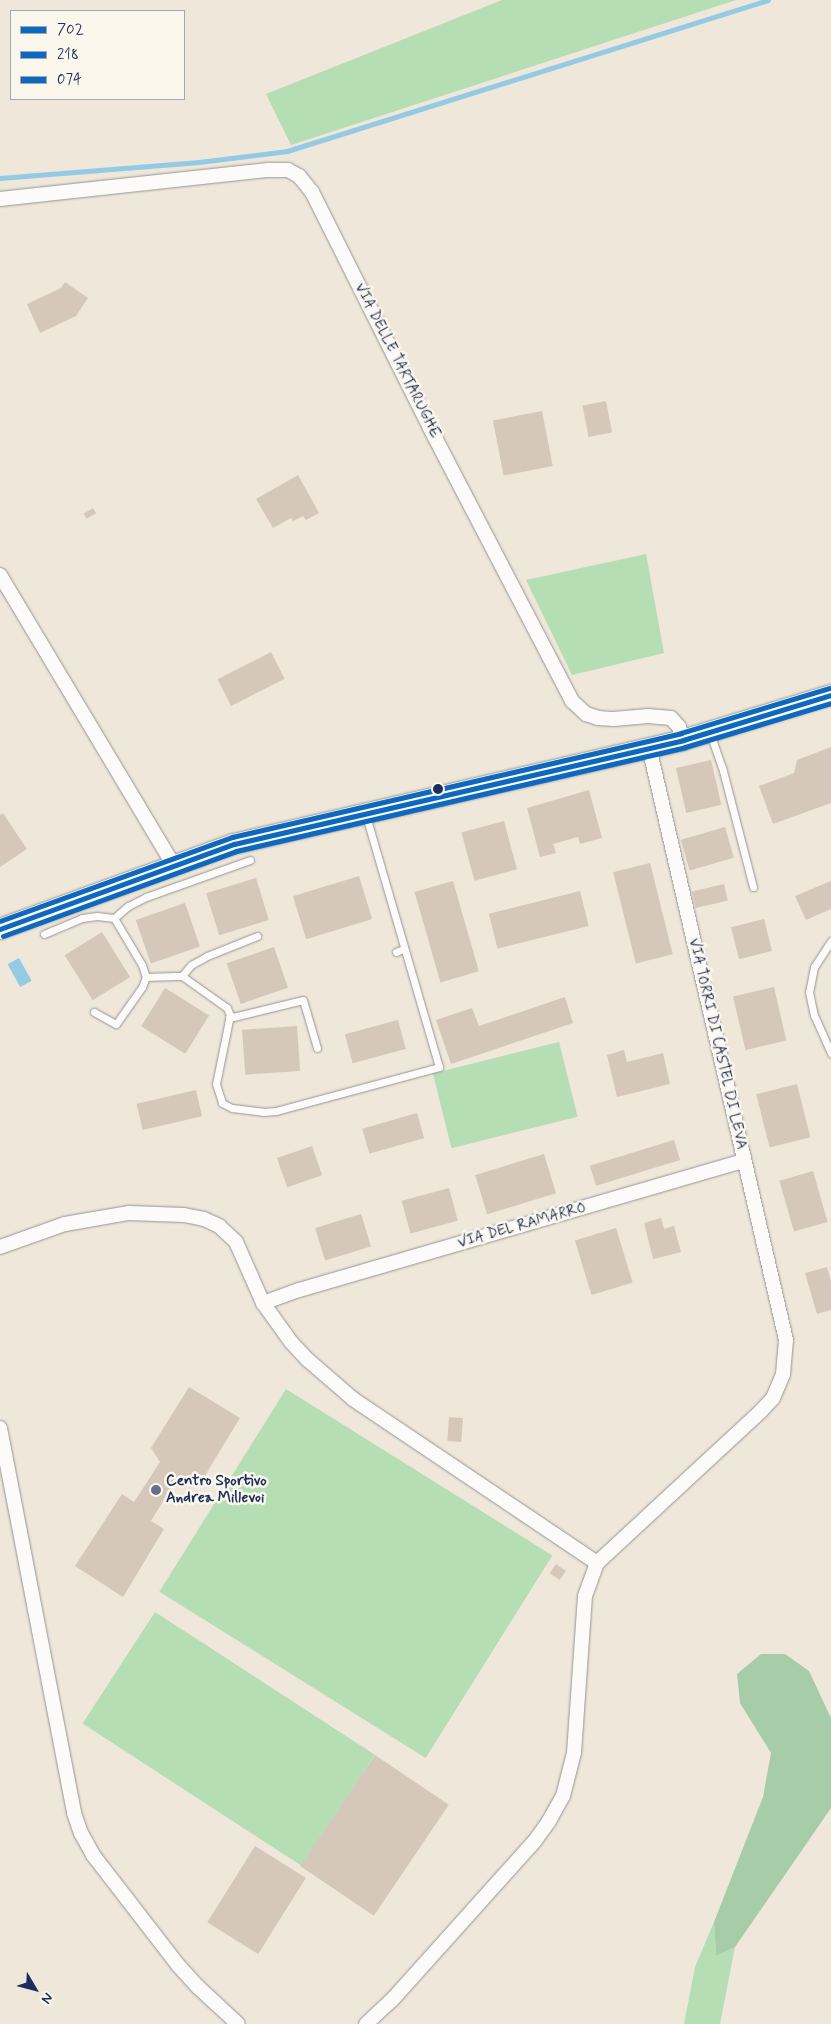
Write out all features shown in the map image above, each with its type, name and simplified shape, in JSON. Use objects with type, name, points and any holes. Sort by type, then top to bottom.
[{"type":"main road","points":[[0,929],[234,844],[683,740],[831,695]]},
{"type":"street","name":"VIA DELLE TARTARUGHE","points":[[0,199],[268,170],[288,170],[299,176],[312,192],[430,428],[572,701],[586,714],[598,718],[614,719],[648,716],[671,718],[679,727],[683,740]]},
{"type":"street","points":[[0,575],[174,866]]},
{"type":"street","name":"VIA TORRI DI CASTEL DI LEVA","points":[[597,1562],[768,1404],[777,1391],[783,1374],[786,1340],[649,747]]},
{"type":"street","name":"VIA DEL RAMARRO","points":[[263,1303],[299,1290],[744,1162]]},
{"type":"street","points":[[0,1247],[45,1230],[99,1217],[157,1213],[204,1219],[219,1226],[232,1235],[241,1251],[263,1303],[302,1354],[354,1399],[597,1562],[585,1596],[581,1626],[574,1753],[563,1796],[534,1842],[397,1995],[366,2024]]},
{"type":"street","points":[[0,1428],[74,1814],[81,1833],[93,1855],[178,1965],[198,1987],[238,2024]]},
{"type":"lane","points":[[710,733],[722,768],[754,887]]},
{"type":"lane","points":[[146,977],[182,976],[225,1005],[229,1018],[216,1084],[222,1102],[232,1108],[276,1112],[439,1067],[403,949],[366,814]]},
{"type":"lane","points":[[44,934],[82,918],[97,916],[114,918],[146,897],[250,860]]},
{"type":"lane","points":[[94,1012],[116,1024],[142,987],[146,977],[142,965],[114,918]]},
{"type":"lane","points":[[182,976],[192,965],[206,956],[257,936]]},
{"type":"lane","points":[[831,941],[814,967],[810,992],[814,1015],[831,1053]]},
{"type":"lane","points":[[396,952],[403,949]]},
{"type":"lane","points":[[229,1018],[303,1000],[317,1048]]},
{"type":"green space","points":[[502,0],[736,0],[291,145],[266,94]]},
{"type":"green space","points":[[646,554],[664,653],[572,675],[526,580]]},
{"type":"green space","points":[[559,1042],[578,1117],[451,1148],[433,1073]]},
{"type":"green space","points":[[286,1389],[552,1555],[426,1758],[159,1592]]},
{"type":"green space","points":[[155,1612],[375,1755],[302,1866],[83,1724]]},
{"type":"green space","points":[[761,1654],[785,1654],[809,1671],[831,1718],[831,1808],[735,1947],[716,1956],[714,1922],[763,1797],[771,1753],[740,1703],[737,1674]]},
{"type":"green space","points":[[714,1922],[716,1956],[735,1947],[720,2024],[684,2024],[695,1967]]},
{"type":"water","points":[[19,958],[32,981],[20,987],[8,964]]},
{"type":"building","points":[[65,282],[88,298],[76,316],[40,333],[27,304],[61,288]]},
{"type":"building","points":[[606,401],[612,432],[589,437],[582,406]]},
{"type":"building","points":[[542,411],[553,466],[504,476],[493,421]]},
{"type":"building","points":[[298,475],[319,513],[306,520],[303,516],[293,521],[291,518],[273,528],[256,499]]},
{"type":"building","points":[[93,508],[96,513],[87,519],[84,514]]},
{"type":"building","points":[[271,652],[285,679],[231,706],[218,679]]},
{"type":"building","points":[[831,747],[831,803],[773,824],[759,786],[794,773],[797,760]]},
{"type":"building","points":[[711,760],[721,805],[686,813],[676,768]]},
{"type":"building","points":[[589,790],[602,838],[580,844],[578,837],[553,844],[556,853],[540,857],[527,808]]},
{"type":"building","points":[[3,813],[27,849],[0,867],[0,815]]},
{"type":"building","points":[[504,821],[517,869],[474,881],[461,832]]},
{"type":"building","points":[[725,827],[734,858],[690,870],[681,840]]},
{"type":"building","points":[[650,863],[673,954],[636,963],[613,872]]},
{"type":"building","points":[[359,876],[372,919],[306,939],[293,896]]},
{"type":"building","points":[[256,878],[269,920],[219,935],[206,893]]},
{"type":"building","points":[[453,881],[479,971],[440,982],[415,892]]},
{"type":"building","points":[[831,881],[831,909],[806,920],[795,896]]},
{"type":"building","points":[[724,884],[728,901],[696,908],[692,891]]},
{"type":"building","points":[[580,891],[589,926],[498,949],[489,914]]},
{"type":"building","points":[[185,903],[200,946],[151,963],[136,920]]},
{"type":"building","points":[[764,919],[772,951],[739,959],[731,927]]},
{"type":"building","points":[[102,932],[130,977],[93,1000],[65,955]]},
{"type":"building","points":[[274,947],[288,988],[241,1004],[227,963]]},
{"type":"building","points":[[774,987],[786,1041],[745,1050],[733,996]]},
{"type":"building","points":[[165,988],[209,1016],[185,1054],[141,1026]]},
{"type":"building","points":[[565,997],[573,1023],[451,1064],[436,1020],[472,1008],[479,1026]]},
{"type":"building","points":[[398,1020],[406,1049],[353,1063],[345,1034]]},
{"type":"building","points":[[297,1026],[300,1071],[245,1075],[242,1030]]},
{"type":"building","points":[[624,1050],[627,1062],[663,1053],[670,1084],[617,1097],[607,1055]]},
{"type":"building","points":[[797,1084],[810,1137],[770,1148],[756,1094]]},
{"type":"building","points":[[196,1090],[202,1116],[143,1130],[137,1104]]},
{"type":"building","points":[[417,1113],[424,1138],[369,1154],[362,1129]]},
{"type":"building","points":[[674,1140],[680,1160],[596,1186],[590,1166]]},
{"type":"building","points":[[312,1146],[322,1175],[287,1187],[277,1158]]},
{"type":"building","points":[[544,1154],[556,1193],[487,1214],[475,1175]]},
{"type":"building","points":[[813,1171],[828,1222],[794,1232],[779,1181]]},
{"type":"building","points":[[449,1188],[458,1221],[410,1234],[402,1201]]},
{"type":"building","points":[[361,1214],[371,1247],[325,1261],[315,1228]]},
{"type":"building","points":[[661,1218],[664,1229],[674,1226],[681,1252],[653,1259],[644,1223]]},
{"type":"building","points":[[616,1228],[633,1283],[592,1295],[575,1241]]},
{"type":"building","points":[[827,1267],[831,1282],[831,1310],[817,1314],[805,1273]]},
{"type":"building","name":"Centro Sportivo Andrea Millevoi","points":[[189,1387],[240,1418],[198,1487],[179,1475],[151,1521],[164,1529],[123,1597],[75,1566],[122,1494],[134,1502],[160,1462],[151,1448]]},
{"type":"building","points":[[449,1417],[463,1418],[461,1442],[447,1441]]},
{"type":"building","points":[[556,1564],[566,1571],[560,1580],[550,1573]]},
{"type":"building","points":[[375,1755],[449,1805],[374,1916],[300,1866]]},
{"type":"building","points":[[255,1846],[306,1878],[258,1954],[207,1922]]},
{"type":"waterway","points":[[0,178],[199,162],[287,151],[768,0]]},
{"type":"transit line","name":"074","points":[[0,921],[232,837],[681,733],[829,688]]},
{"type":"transit line","name":"702","points":[[0,929],[234,844],[683,740],[831,695]]},
{"type":"transit line","name":"218","points":[[3,936],[236,851],[685,747],[831,703]]},
{"type":"place","name":"Centro Sportivo Andrea Millevoi","points":[[156,1490]]}]
